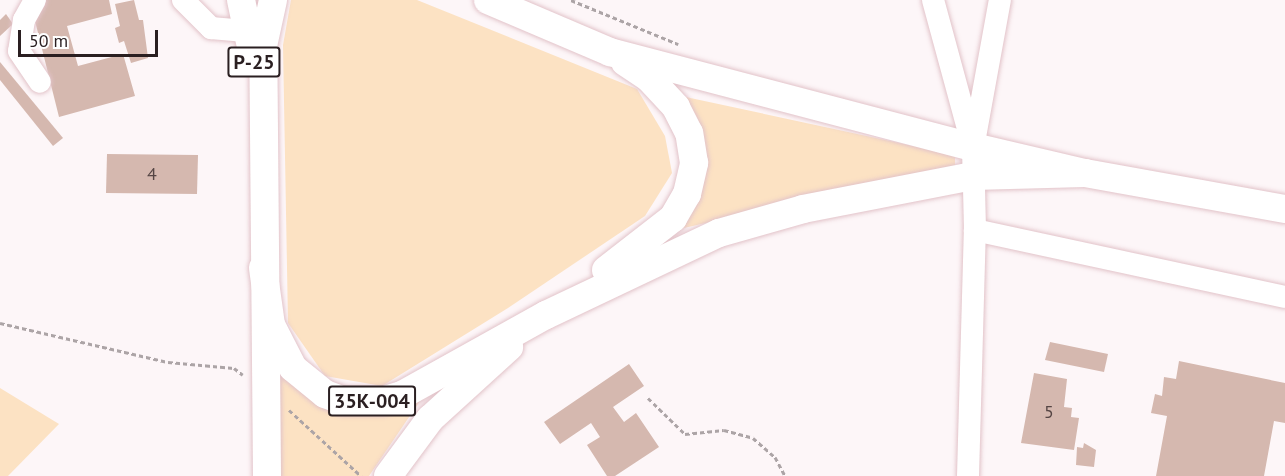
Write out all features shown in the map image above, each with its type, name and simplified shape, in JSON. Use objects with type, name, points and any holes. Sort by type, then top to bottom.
[{"type":"main road","name":"Р-25","points":[[241,0],[249,31],[262,125]]},
{"type":"main road","name":"35К-004","points":[[267,476],[262,125],[263,46],[273,0]]},
{"type":"main road","name":"35К-004","points":[[388,476],[430,418],[546,315],[673,218],[687,194],[694,163],[689,132],[676,107],[650,78],[609,52],[488,0]]},
{"type":"main road","points":[[609,52],[973,147],[1084,173],[1285,209]]},
{"type":"main road","points":[[546,315],[719,233],[803,209],[973,176],[1084,173]]},
{"type":"main road","name":"35К-004","points":[[263,268],[271,325],[294,368],[325,394],[344,401],[382,400],[402,395],[546,315]]},
{"type":"lane","points":[[35,0],[24,20],[19,51],[40,82]]},
{"type":"lane","points":[[183,0],[211,28],[249,31]]},
{"type":"lane","points":[[933,0],[973,147]]},
{"type":"lane","points":[[968,476],[975,230],[973,147],[1000,0]]},
{"type":"lane","points":[[975,230],[1285,297]]},
{"type":"path","points":[[0,323],[168,362],[234,368],[266,392],[361,476]]},
{"type":"path","points":[[648,398],[685,434],[724,430],[753,438],[775,457],[785,476]]},
{"type":"shaded area","points":[[291,0],[417,0],[637,89],[665,136],[672,173],[645,216],[508,308],[382,386],[325,376],[288,323],[283,45]]},
{"type":"shaded area","points":[[681,96],[955,155],[955,166],[675,230],[701,186]]},
{"type":"shaded area","points":[[273,363],[324,408],[422,398],[369,476],[273,476]]},
{"type":"shaded area","points":[[0,388],[59,424],[8,476],[0,476]]},
{"type":"building","points":[[44,0],[109,0],[112,14],[67,26],[78,66],[123,54],[135,96],[59,117],[33,13]]},
{"type":"building","points":[[134,0],[139,20],[143,20],[148,58],[131,63],[124,41],[119,43],[115,28],[120,26],[115,4]]},
{"type":"building","points":[[6,14],[13,24],[0,36],[0,20]]},
{"type":"building","points":[[0,62],[63,138],[53,146],[0,80]]},
{"type":"building","points":[[107,154],[198,155],[197,194],[106,193]]},
{"type":"building","points":[[1050,342],[1108,354],[1104,372],[1045,360]]},
{"type":"building","points":[[1179,361],[1285,383],[1285,423],[1274,421],[1264,476],[1156,476],[1167,416],[1151,413],[1155,394],[1162,396],[1164,377],[1176,379]]},
{"type":"building","points":[[629,364],[644,386],[613,407],[624,422],[636,413],[659,447],[615,476],[607,476],[587,445],[600,437],[591,423],[560,444],[544,422]]},
{"type":"building","points":[[1034,373],[1067,379],[1064,407],[1072,408],[1071,417],[1079,418],[1074,450],[1021,443]]},
{"type":"building","points":[[1084,443],[1096,450],[1094,467],[1076,465],[1077,447],[1083,448]]}]
